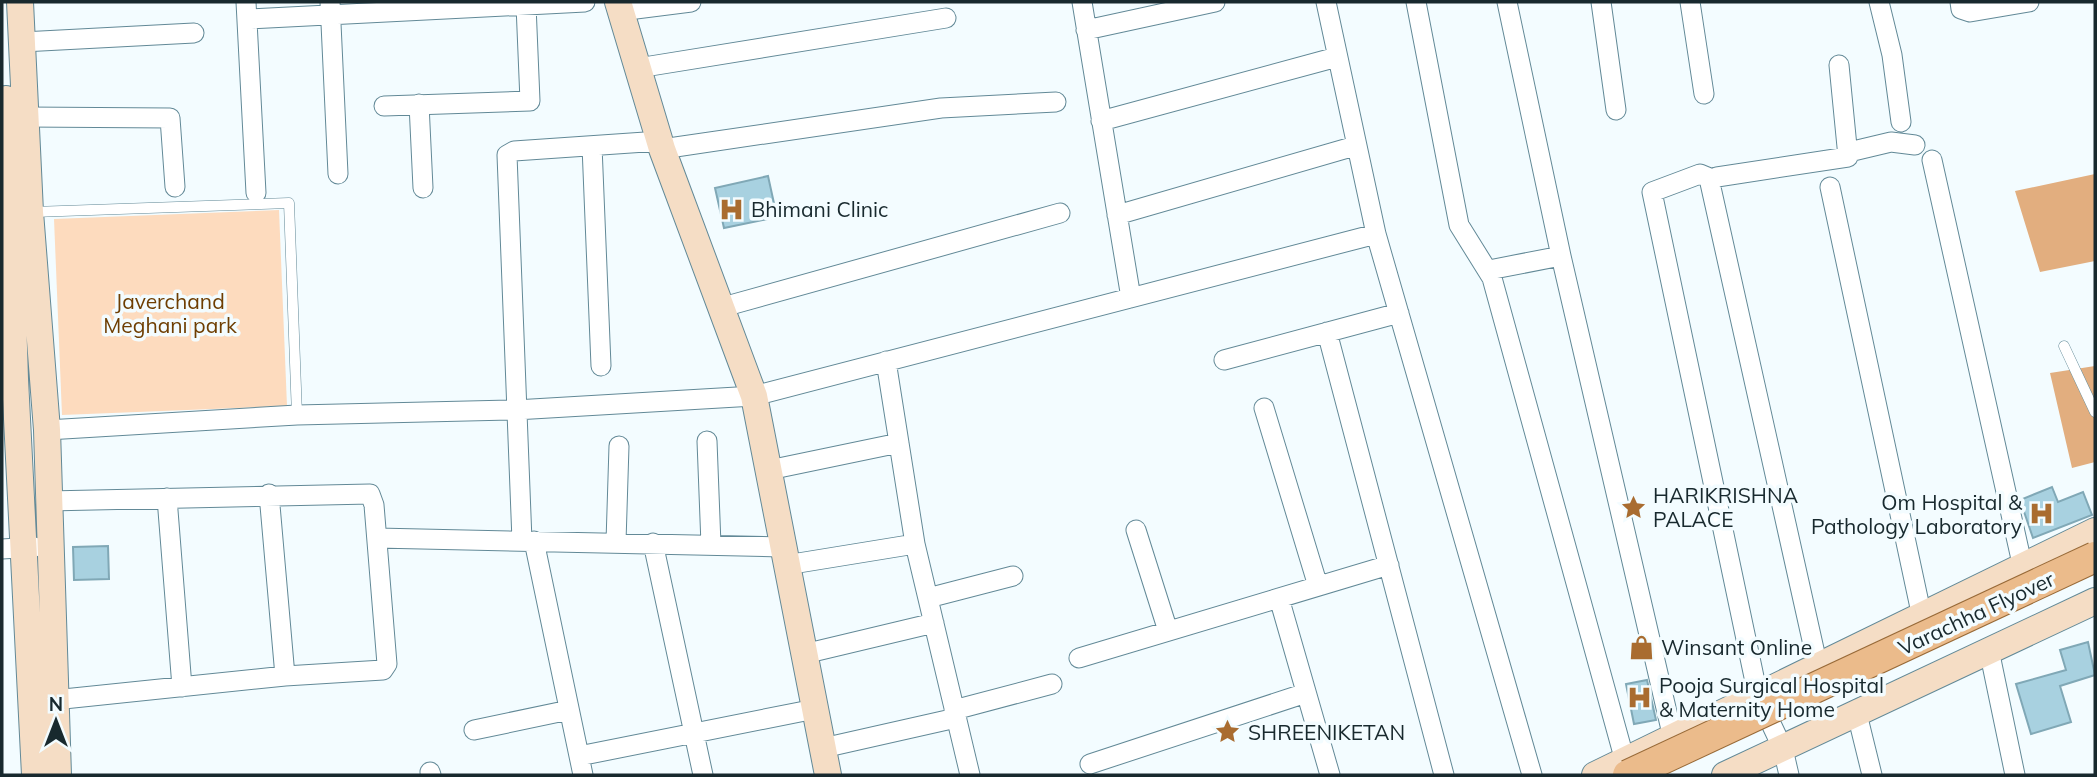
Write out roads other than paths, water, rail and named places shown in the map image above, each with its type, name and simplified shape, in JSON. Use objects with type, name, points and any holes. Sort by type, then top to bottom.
[{"type":"main road","name":"Varachha Flyover","points":[[1626,768],[2095,558]]},
{"type":"main road","name":"Varachha Flyover","points":[[1672,775],[2095,579]]},
{"type":"street","points":[[3,2],[14,219],[12,549],[36,775]]},
{"type":"street","points":[[20,2],[25,117],[14,219],[47,430],[58,775]]},
{"type":"street","points":[[256,193],[247,10],[584,2]]},
{"type":"street","points":[[691,2],[619,6],[661,145],[754,396],[828,775]]},
{"type":"street","points":[[1082,2],[1131,298]]},
{"type":"street","points":[[1086,30],[1215,2]]},
{"type":"street","points":[[1326,2],[1376,234],[1532,775]]},
{"type":"street","points":[[1416,2],[1457,218],[1489,270],[1626,768]]},
{"type":"street","points":[[1507,2],[1561,256],[1673,738]]},
{"type":"street","points":[[1601,2],[1616,110]]},
{"type":"street","points":[[1690,2],[1704,94]]},
{"type":"street","points":[[1879,2],[1892,55],[1901,122]]},
{"type":"street","points":[[1960,2],[1961,9],[1970,12],[2029,2]]},
{"type":"street","points":[[384,106],[530,101],[526,5]]},
{"type":"street","points":[[330,9],[338,174]]},
{"type":"street","points":[[638,68],[946,18]]},
{"type":"street","points":[[22,41],[194,33]]},
{"type":"street","points":[[1101,121],[1337,57]]},
{"type":"street","points":[[1789,775],[1783,749],[1758,696],[1652,192],[1700,174],[1712,179],[1846,159],[1849,152],[1839,65]]},
{"type":"street","points":[[815,709],[693,731],[581,766],[528,541],[515,410],[507,155],[514,151],[592,145],[661,145],[941,108],[1056,102]]},
{"type":"street","points":[[419,104],[423,188]]},
{"type":"street","points":[[25,117],[170,118],[175,187]]},
{"type":"street","points":[[1849,152],[1891,142],[1915,145]]},
{"type":"street","points":[[592,145],[601,366]]},
{"type":"street","points":[[1117,215],[1355,146]]},
{"type":"street","points":[[1932,160],[2023,568]]},
{"type":"street","points":[[1712,179],[1710,190],[1818,667]]},
{"type":"street","points":[[1830,187],[1922,617]]},
{"type":"street","points":[[723,307],[1060,213]]},
{"type":"street","points":[[47,430],[297,415],[515,410],[754,396],[1376,234]]},
{"type":"street","points":[[1489,270],[1561,256]]},
{"type":"street","points":[[1224,360],[1399,313]]},
{"type":"street","points":[[1327,332],[1444,775]]},
{"type":"street","points":[[886,362],[915,544],[970,775]]},
{"type":"street","points":[[1264,408],[1318,586]]},
{"type":"street","points":[[707,441],[712,545]]},
{"type":"street","points":[[769,470],[899,443]]},
{"type":"street","points":[[616,542],[619,446]]},
{"type":"street","points":[[48,501],[268,494],[370,494],[377,538],[387,667],[383,670],[285,676],[54,701]]},
{"type":"street","points":[[268,494],[285,676]]},
{"type":"street","points":[[167,498],[182,687]]},
{"type":"street","points":[[1136,530],[1168,631]]},
{"type":"street","points":[[1595,775],[1626,768],[1673,738],[2095,531]]},
{"type":"street","points":[[377,538],[712,545],[784,556],[915,544]]},
{"type":"street","points":[[653,543],[703,775]]},
{"type":"street","points":[[12,549],[50,547]]},
{"type":"street","points":[[1079,658],[1389,565]]},
{"type":"street","points":[[928,598],[1013,576]]},
{"type":"street","points":[[1279,598],[1330,775]]},
{"type":"street","points":[[1726,775],[2095,601]]},
{"type":"street","points":[[804,654],[934,623]]},
{"type":"street","points":[[1989,650],[2015,775]]},
{"type":"street","points":[[823,748],[955,714],[1052,684]]},
{"type":"street","points":[[1090,764],[1306,693]]},
{"type":"street","points":[[474,730],[569,710]]},
{"type":"street","points":[[1857,714],[1872,775]]},
{"type":"lane","points":[[14,219],[289,203],[297,415]]},
{"type":"lane","points":[[2064,346],[2095,412]]},
{"type":"place","name":"Bhimani Clinic","points":[[731,209]]},
{"type":"place","name":"HARIKRISHNA PALACE","points":[[1633,507]]},
{"type":"place","name":"Om Hospital & Pathology Laboratory","points":[[2042,514]]},
{"type":"place","name":"Winsant Online","points":[[1641,647]]},
{"type":"place","name":"Pooja Surgical Hospital & Maternity Home","points":[[1639,697]]},
{"type":"place","name":"SHREENIKETAN","points":[[1228,732]]},
{"type":"park label","name":"Javerchand Meghani park","points":[[170,313]]}]
